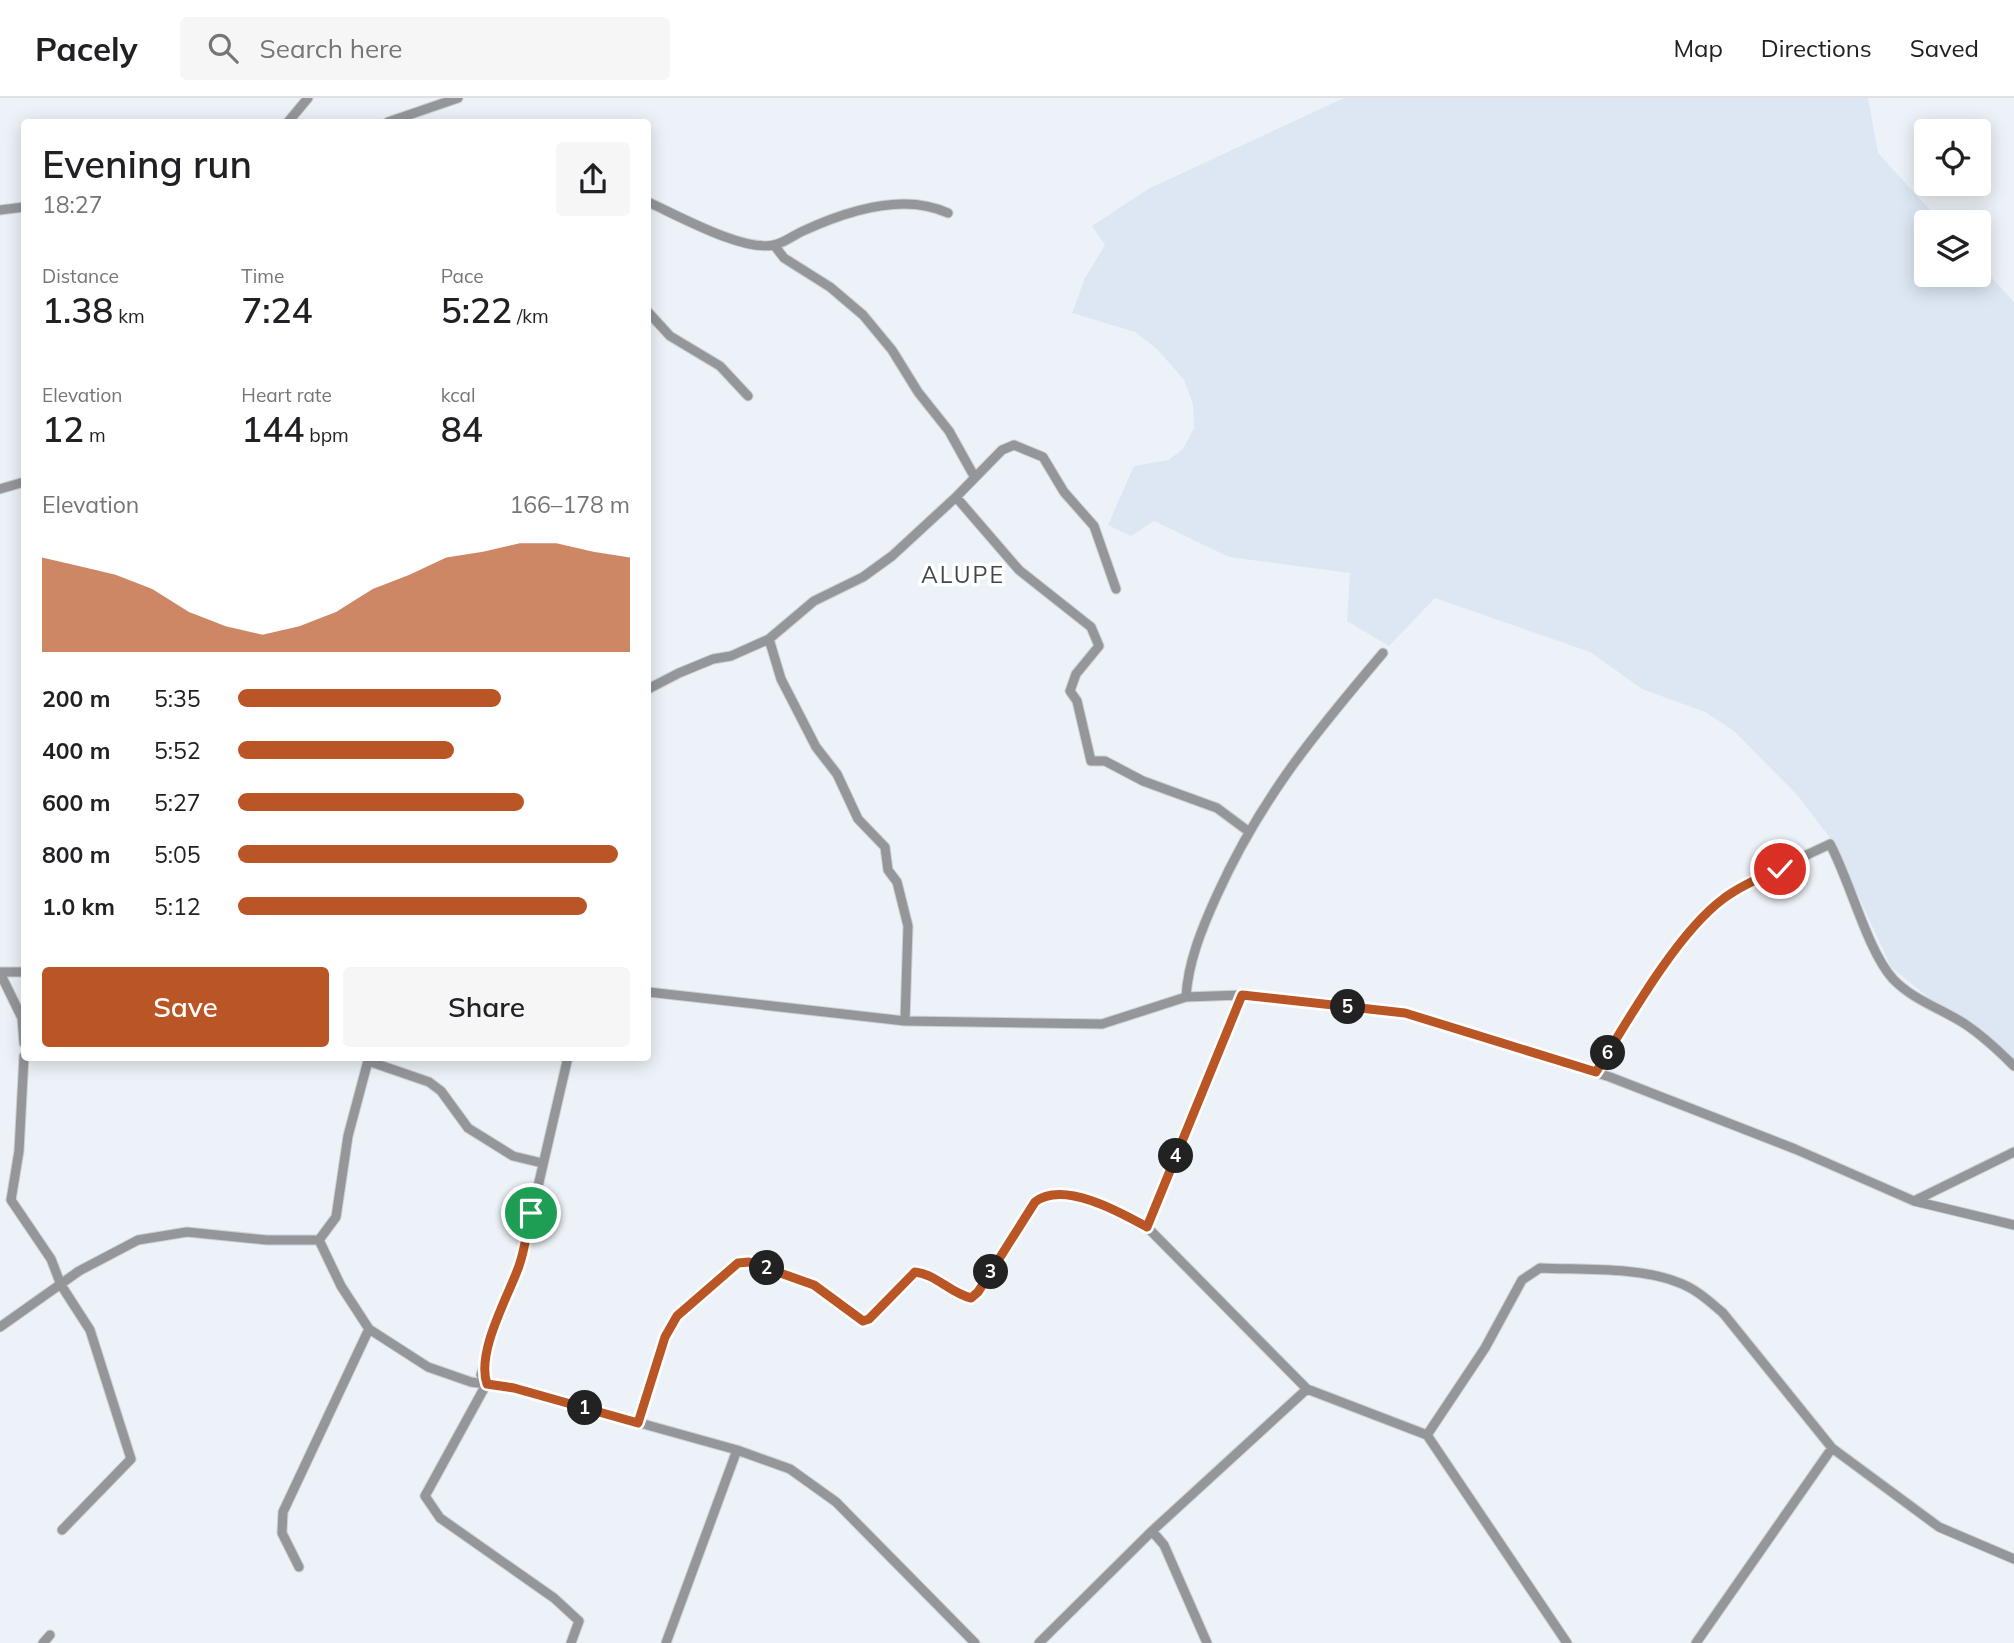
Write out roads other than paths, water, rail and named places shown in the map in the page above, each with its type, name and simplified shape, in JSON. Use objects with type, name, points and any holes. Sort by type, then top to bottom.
[{"type":"street","points":[[291,119],[309,98]]},
{"type":"street","points":[[397,119],[458,98]]},
{"type":"street","points":[[651,203],[727,237],[774,245],[842,216],[901,202],[932,205],[948,213]]},
{"type":"street","points":[[0,210],[21,207]]},
{"type":"street","points":[[774,245],[785,258],[830,287],[863,316],[892,350],[918,392],[949,431],[974,476]]},
{"type":"street","points":[[651,315],[670,336],[720,366],[748,396]]},
{"type":"street","points":[[651,687],[713,659],[731,656],[769,639],[814,601],[863,577],[892,556],[1002,450],[1014,445],[1043,457],[1064,492],[1094,526],[1116,589]]},
{"type":"street","points":[[0,489],[21,483]]},
{"type":"street","points":[[956,497],[1019,570],[1066,605],[1091,627],[1098,638],[1099,646],[1076,674],[1070,691],[1077,701],[1086,749],[1091,761],[1105,761],[1143,781],[1217,808],[1248,831]]},
{"type":"street","points":[[769,639],[781,678],[816,747],[837,775],[858,819],[885,847],[888,870],[897,882],[908,926],[905,1021]]},
{"type":"street","points":[[1186,998],[1187,974],[1206,920],[1248,831],[1281,778],[1383,653]]},
{"type":"street","points":[[1596,1072],[1677,948],[1700,920],[1722,900],[1744,886],[1830,844],[1845,872],[1872,945],[1894,979],[1912,994],[1965,1024],[2014,1066]]},
{"type":"street","points":[[21,972],[0,972],[21,1016]]},
{"type":"street","points":[[651,992],[905,1021],[1102,1024],[1186,998],[1242,995],[1405,1013],[1596,1072],[1795,1149],[1914,1201],[2014,1225]]},
{"type":"street","points":[[1147,1227],[1242,995]]},
{"type":"street","points":[[24,1061],[19,1151],[11,1200],[51,1259],[61,1285],[89,1330],[131,1459],[62,1530]]},
{"type":"street","points":[[319,1240],[336,1217],[348,1136],[368,1061]]},
{"type":"street","points":[[374,1061],[429,1082],[441,1091],[468,1128],[513,1156],[542,1163]]},
{"type":"street","points":[[567,1061],[520,1264],[494,1329],[483,1373],[487,1384],[425,1496],[440,1518],[554,1598],[579,1621],[571,1643]]},
{"type":"street","points":[[1914,1201],[2014,1152]]},
{"type":"street","points":[[638,1423],[665,1337],[677,1316],[738,1263],[749,1262],[814,1285],[863,1321],[869,1319],[915,1272],[924,1273],[962,1296],[971,1298],[978,1292],[1035,1202],[1043,1196],[1054,1194],[1088,1200],[1120,1212],[1147,1227],[1307,1389],[1427,1435],[1567,1643]]},
{"type":"street","points":[[0,1201],[11,1200]]},
{"type":"street","points":[[0,1327],[79,1271],[138,1240],[187,1233],[267,1240],[319,1240]]},
{"type":"street","points":[[319,1240],[341,1286],[369,1329],[428,1367],[471,1382],[514,1388],[737,1450],[790,1469],[836,1502],[975,1643]]},
{"type":"street","points":[[1427,1435],[1485,1348],[1522,1280],[1540,1268],[1651,1275],[1677,1282],[1702,1295],[1723,1313],[1767,1364],[1832,1448],[1940,1527],[2014,1559]]},
{"type":"street","points":[[299,1567],[282,1533],[284,1512],[369,1329]]},
{"type":"street","points":[[471,1382],[483,1373]]},
{"type":"street","points":[[1040,1643],[1152,1531],[1307,1389]]},
{"type":"street","points":[[1696,1643],[1832,1448]]},
{"type":"street","points":[[666,1643],[737,1450]]},
{"type":"street","points":[[1152,1531],[1164,1545],[1207,1643]]},
{"type":"street","points":[[43,1643],[50,1635]]},
{"type":"district","name":"ALUPE","points":[[963,574]]}]
